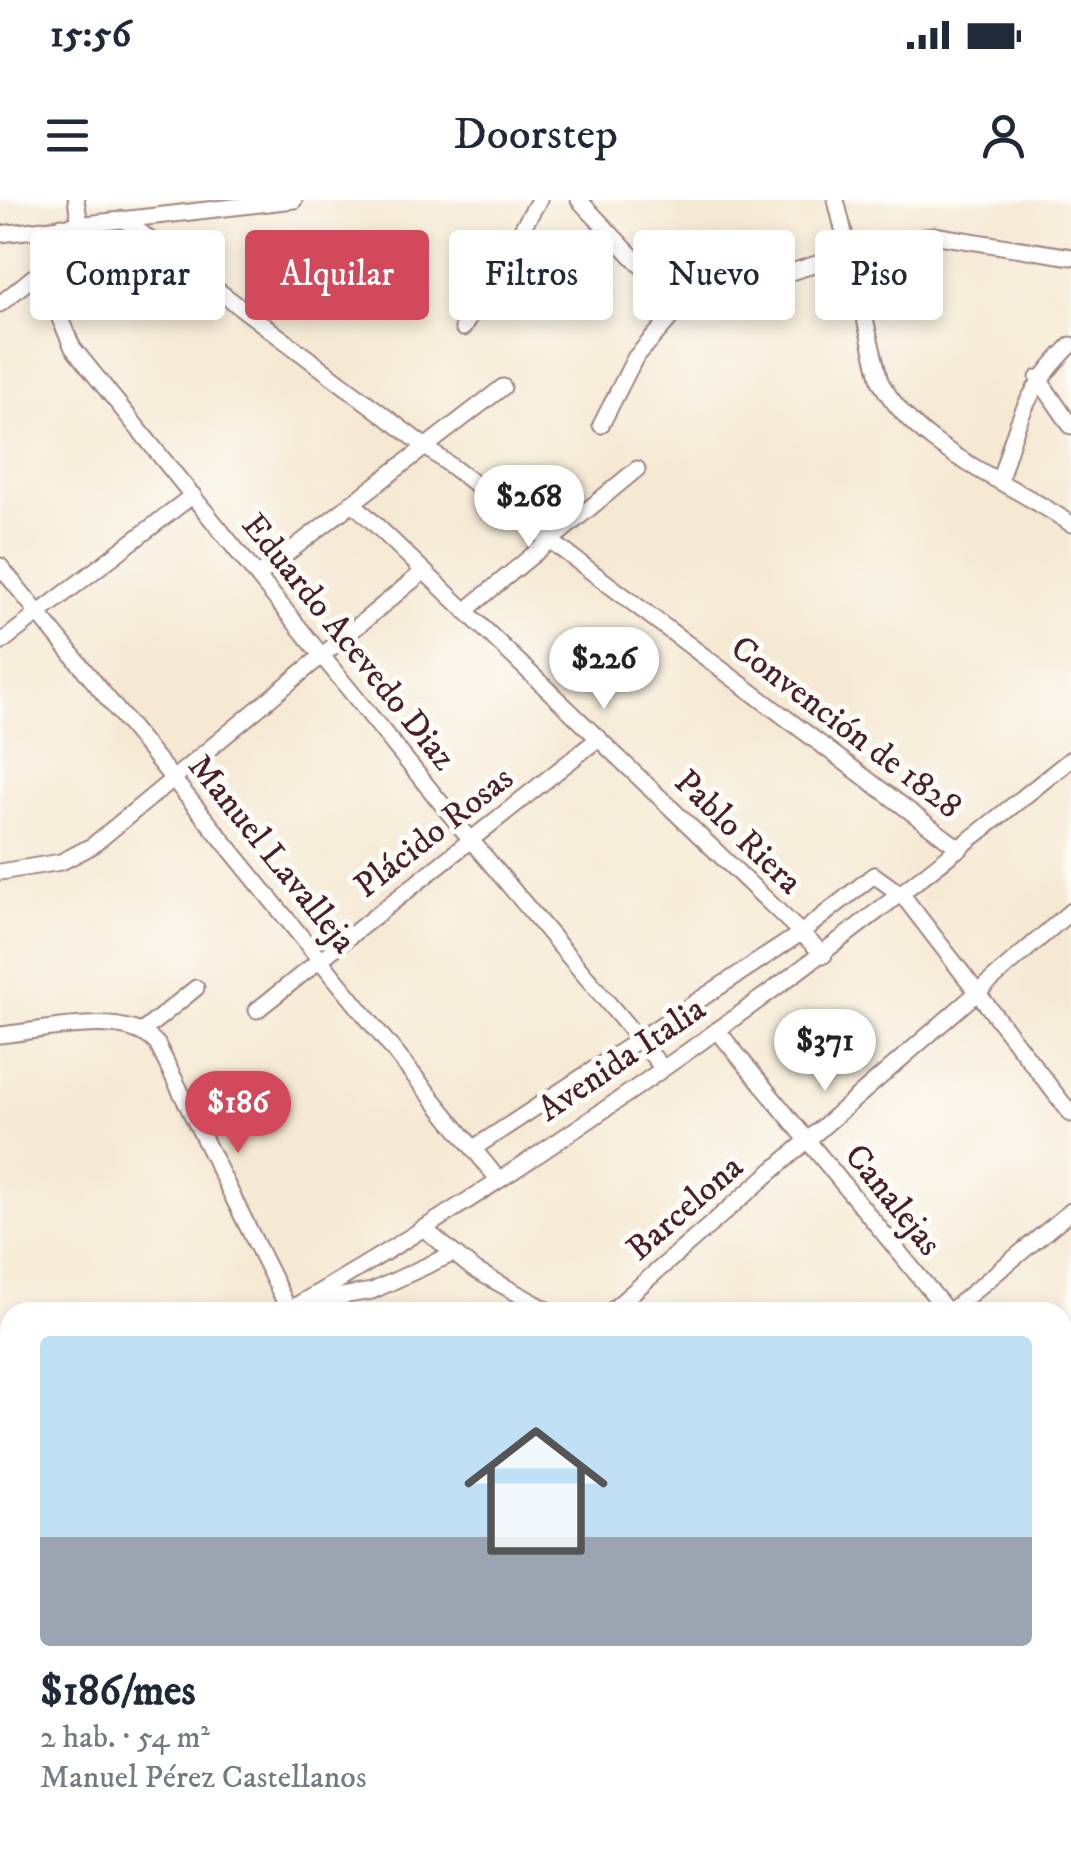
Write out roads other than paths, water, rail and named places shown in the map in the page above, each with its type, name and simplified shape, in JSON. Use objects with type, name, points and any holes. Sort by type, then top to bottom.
[{"type":"street","points":[[76,200],[80,224]]},
{"type":"street","points":[[0,234],[294,200]]},
{"type":"street","points":[[463,328],[539,200]]},
{"type":"street","points":[[579,200],[633,257]]},
{"type":"street","points":[[836,200],[843,230]]},
{"type":"street","name":"Convención de 1828","points":[[123,219],[960,849]]},
{"type":"street","name":"Eduardo Acevedo Diaz","points":[[62,226],[62,230]]},
{"type":"street","points":[[943,237],[1071,257]]},
{"type":"street","points":[[0,304],[30,280]]},
{"type":"street","name":"Eduardo Acevedo Diaz","points":[[61,320],[61,327],[324,658],[662,1067]]},
{"type":"street","points":[[601,425],[635,358],[666,320]]},
{"type":"street","points":[[865,320],[880,381],[893,405],[930,440],[1071,524]]},
{"type":"street","points":[[1000,479],[1022,408],[1038,378],[1071,345]]},
{"type":"street","points":[[1038,378],[1071,426]]},
{"type":"street","points":[[259,575],[503,387]]},
{"type":"street","points":[[466,610],[637,469]]},
{"type":"street","points":[[0,644],[193,495]]},
{"type":"street","name":"Pablo Riera","points":[[352,502],[824,955]]},
{"type":"street","name":"Manuel Lavalleja","points":[[0,566],[498,1179]]},
{"type":"street","points":[[0,872],[61,862],[92,846],[324,658],[424,571]]},
{"type":"street","name":"Plácido Rosas","points":[[257,1010],[599,738]]},
{"type":"street","name":"Avenida Italia","points":[[302,1302],[498,1179],[824,955],[903,896],[1071,758]]},
{"type":"street","points":[[474,1148],[801,932],[874,875],[903,896],[1071,1114]]},
{"type":"street","name":"Barcelona","points":[[621,1302],[1071,911]]},
{"type":"street","points":[[144,1030],[196,988]]},
{"type":"street","points":[[0,1035],[107,1025],[144,1030],[157,1044],[289,1302]]},
{"type":"street","name":"Canalejas","points":[[717,1030],[941,1302]]},
{"type":"street","points":[[961,1302],[1071,1210]]},
{"type":"street","points":[[423,1228],[452,1254],[534,1302]]},
{"type":"street","points":[[320,1302],[372,1291],[452,1254]]}]
